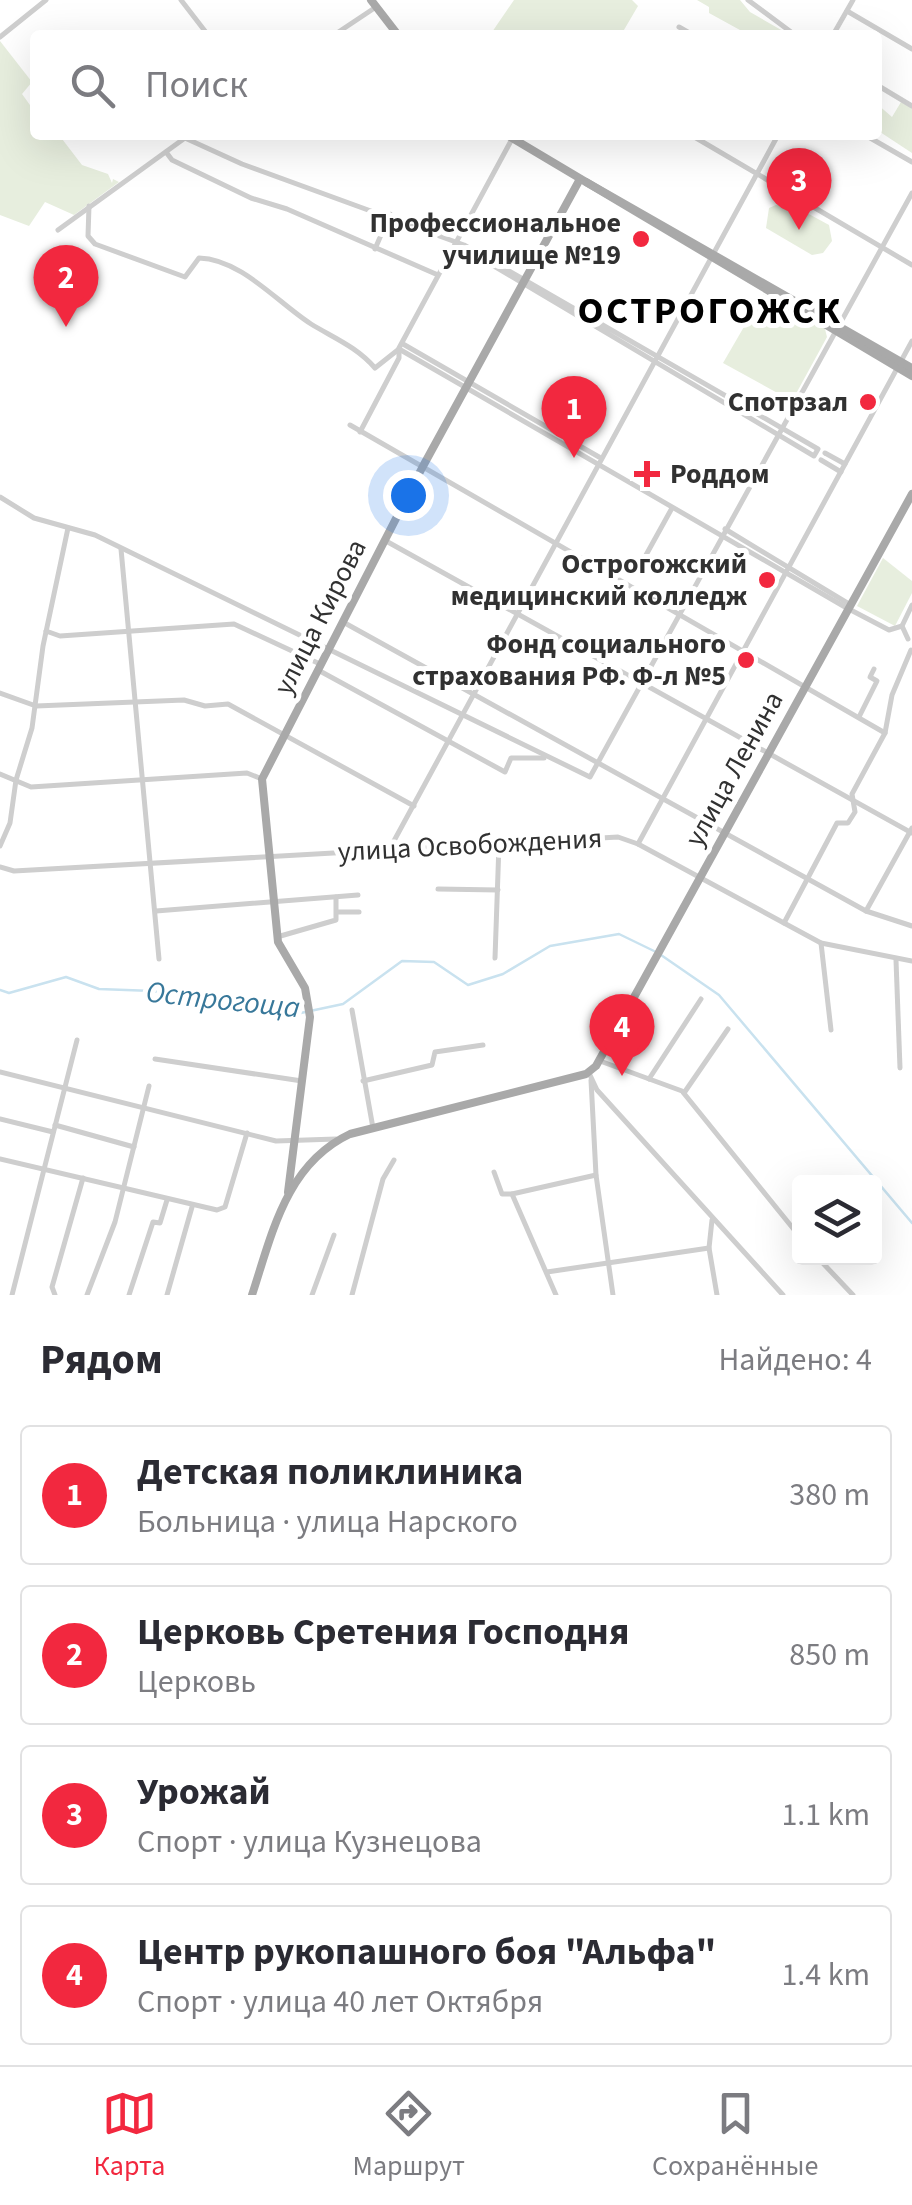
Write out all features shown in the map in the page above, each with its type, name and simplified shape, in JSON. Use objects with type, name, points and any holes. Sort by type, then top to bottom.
[{"type":"main road","points":[[374,3],[394,30]]},
{"type":"main road","points":[[515,140],[912,368]]},
{"type":"main road","name":"улица Кирова","points":[[262,779],[422,468],[582,180]]},
{"type":"main road","points":[[900,364],[912,376]]},
{"type":"main road","name":"улица Ленина","points":[[592,1071],[912,494]]},
{"type":"main road","points":[[252,1295],[288,1192],[310,1018],[309,1002],[277,936],[262,779]]},
{"type":"main road","points":[[288,1192],[315,1159],[340,1139],[592,1071]]},
{"type":"street","points":[[0,37],[46,0]]},
{"type":"street","points":[[181,0],[204,30]]},
{"type":"street","points":[[748,0],[788,30]]},
{"type":"street","points":[[837,30],[853,0]]},
{"type":"street","points":[[340,30],[374,3]]},
{"type":"street","points":[[847,11],[880,30]]},
{"type":"street","points":[[679,27],[684,30]]},
{"type":"street","points":[[882,31],[912,49]]},
{"type":"street","points":[[882,89],[912,106]]},
{"type":"street","points":[[58,230],[182,140]]},
{"type":"street","points":[[193,140],[302,187],[390,214],[456,243],[780,431],[818,449],[814,456],[780,431]]},
{"type":"street","points":[[199,140],[201,146]]},
{"type":"street","points":[[360,432],[399,358],[400,346],[508,140]]},
{"type":"street","points":[[699,140],[912,265]]},
{"type":"street","points":[[389,850],[775,140]]},
{"type":"street","points":[[874,140],[912,162]]},
{"type":"street","points":[[166,152],[172,160],[216,182],[438,275]]},
{"type":"street","points":[[0,497],[34,518],[121,547],[588,777],[912,193]]},
{"type":"street","points":[[88,206],[88,236],[95,244],[186,277],[199,258],[216,261],[284,300],[307,322],[364,354],[378,368],[400,346]]},
{"type":"street","points":[[375,249],[390,214]]},
{"type":"street","points":[[638,844],[912,341]]},
{"type":"street","points":[[400,346],[598,460],[672,508],[848,601],[850,607],[893,632],[902,626],[912,605]]},
{"type":"street","points":[[350,425],[885,733]]},
{"type":"street","points":[[841,472],[823,457],[845,464]]},
{"type":"street","points":[[646,556],[672,508]]},
{"type":"street","points":[[0,846],[10,823],[16,780],[36,706],[46,631],[68,528]]},
{"type":"street","points":[[384,540],[911,831],[866,911]]},
{"type":"street","points":[[121,547],[158,959]]},
{"type":"street","points":[[342,621],[866,911],[912,926]]},
{"type":"street","points":[[46,631],[60,636],[234,624],[319,667],[505,772],[511,758],[545,758]]},
{"type":"street","points":[[902,626],[908,640]]},
{"type":"street","points":[[784,923],[837,822],[846,824],[853,816],[852,794],[885,733],[892,695],[911,650]]},
{"type":"street","points":[[858,718],[877,681],[870,678],[874,669]]},
{"type":"street","points":[[0,694],[36,706],[134,701],[228,704],[414,806]]},
{"type":"street","points":[[0,774],[30,787],[247,773],[262,779]]},
{"type":"street","name":"улица Освобождения","points":[[0,867],[14,871],[151,865],[618,837],[638,844],[820,943],[912,961]]},
{"type":"street","points":[[495,958],[499,844]]},
{"type":"street","points":[[438,890],[498,890]]},
{"type":"street","points":[[156,911],[358,895]]},
{"type":"street","points":[[277,936],[336,920],[336,897]]},
{"type":"street","points":[[338,912],[359,912]]},
{"type":"street","points":[[820,943],[831,1030]]},
{"type":"street","points":[[896,960],[900,1068]]},
{"type":"street","points":[[650,1079],[701,999]]},
{"type":"street","points":[[352,1010],[373,1128]]},
{"type":"street","points":[[684,1094],[728,1029]]},
{"type":"street","points":[[12,1295],[77,1040]]},
{"type":"street","points":[[363,1080],[432,1066],[436,1052],[484,1045]]},
{"type":"street","points":[[156,1059],[302,1081]]},
{"type":"street","points":[[592,1071],[650,1079],[684,1094],[792,1228]]},
{"type":"street","points":[[592,1071],[596,1176],[613,1295]]},
{"type":"street","points":[[592,1071],[783,1295]]},
{"type":"street","points":[[0,1072],[247,1133],[294,1140],[340,1139]]},
{"type":"street","points":[[87,1295],[125,1188],[148,1086]]},
{"type":"street","points":[[0,1119],[134,1147]]},
{"type":"street","points":[[0,1159],[192,1206],[225,1208],[247,1133]]},
{"type":"street","points":[[352,1295],[382,1179],[394,1160]]},
{"type":"street","points":[[494,1172],[502,1194],[596,1176]]},
{"type":"street","points":[[54,1295],[52,1287],[83,1178]]},
{"type":"street","points":[[512,1194],[556,1295]]},
{"type":"street","points":[[129,1295],[153,1222],[160,1223],[167,1200]]},
{"type":"street","points":[[167,1295],[192,1206]]},
{"type":"street","points":[[712,1216],[709,1248],[717,1295]]},
{"type":"street","points":[[312,1295],[334,1235]]},
{"type":"street","points":[[546,1272],[709,1248]]},
{"type":"street","points":[[825,1265],[853,1295]]},
{"type":"green space","points":[[514,0],[632,0],[638,6],[624,30],[493,30]]},
{"type":"green space","points":[[697,0],[740,0],[750,12],[781,30],[740,30],[709,13],[709,7]]},
{"type":"green space","points":[[0,41],[30,79],[22,94],[30,105],[30,140],[63,140],[82,165],[108,174],[112,183],[113,179],[119,182],[74,215],[45,202],[29,226],[0,215]]},
{"type":"green space","points":[[901,102],[912,108],[912,153],[882,133],[882,108],[892,117]]},
{"type":"green space","points":[[785,201],[829,225],[832,241],[823,253],[812,255],[766,228],[769,208]]},
{"type":"green space","points":[[763,294],[825,329],[827,337],[792,401],[723,363]]},
{"type":"green space","points":[[883,558],[912,581],[912,593],[895,626],[857,606]]},
{"type":"waterway","name":"Острогоща","points":[[0,990],[9,993],[66,977],[99,989],[153,991],[212,1004],[226,998],[296,1014],[343,1004],[402,961],[434,962],[468,985],[503,974],[550,946],[619,934],[654,951]]},
{"type":"waterway","name":"Острогоща","points":[[661,955],[719,995],[912,1223]]},
{"type":"place","name":"Урожай","points":[[799,230]]},
{"type":"place","name":"Профессиональное училище №19","points":[[641,239]]},
{"type":"place","name":"Церковь Сретения Господня","points":[[66,327]]},
{"type":"place","name":"Спотрзал","points":[[868,402]]},
{"type":"place","name":"Детская поликлиника","points":[[574,458]]},
{"type":"place","name":"Роддом","points":[[647,474]]},
{"type":"place","name":"Острогожский медицинский колледж","points":[[767,580]]},
{"type":"place","name":"Фонд социального страхования РФ. Ф-л №5","points":[[746,660]]},
{"type":"place","name":"Центр рукопашного боя \"Альфа\"","points":[[622,1076]]},
{"type":"district","name":"ОСТРОГОЖСК","points":[[710,311]]}]
